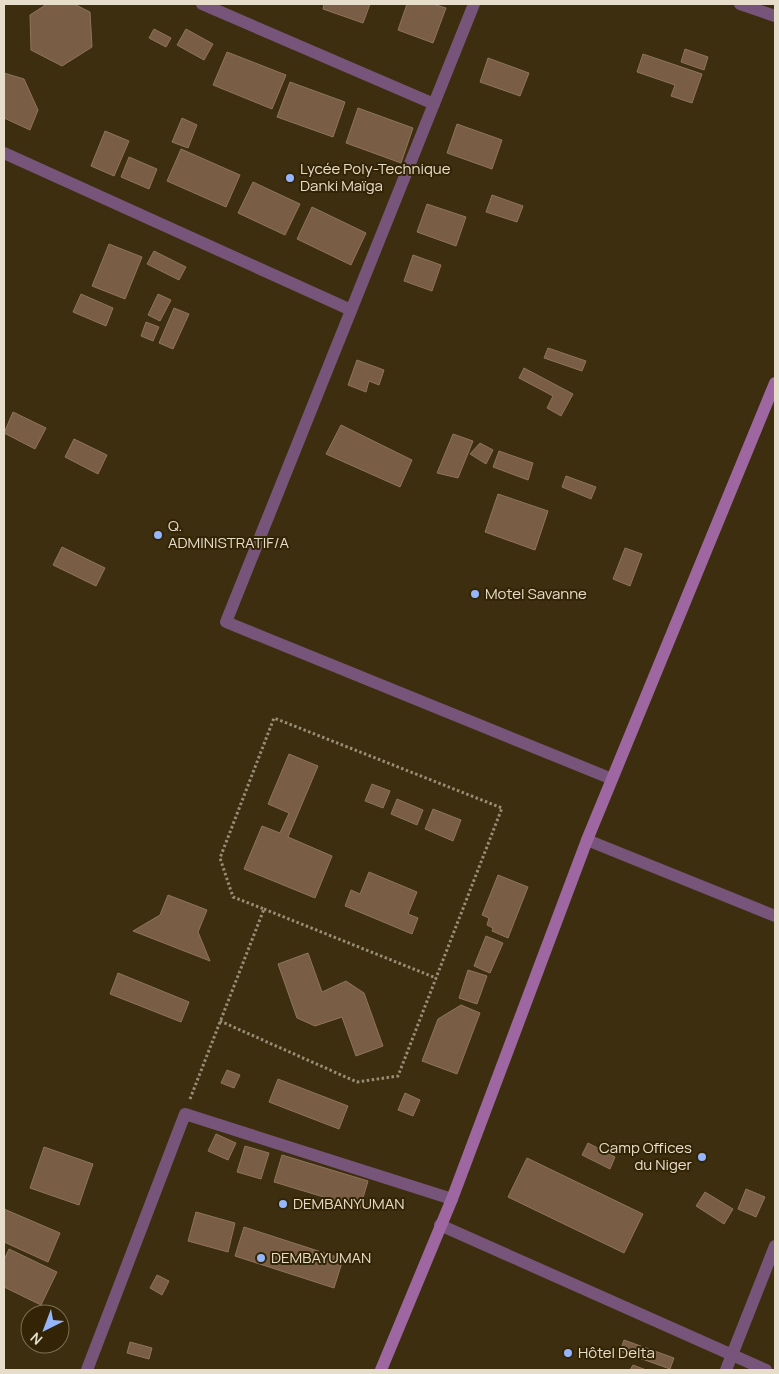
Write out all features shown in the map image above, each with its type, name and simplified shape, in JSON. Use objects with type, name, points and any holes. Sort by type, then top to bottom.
[{"type":"street","points":[[202,4],[434,104]]},
{"type":"street","points":[[474,4],[226,622],[612,779]]},
{"type":"street","points":[[740,4],[775,16]]},
{"type":"street","points":[[4,153],[351,310]]},
{"type":"street","points":[[381,1370],[452,1199],[587,840],[775,383]]},
{"type":"street","points":[[587,840],[775,916]]},
{"type":"street","points":[[87,1370],[185,1114],[452,1199]]},
{"type":"street","points":[[440,1226],[766,1370]]},
{"type":"street","points":[[726,1370],[775,1246]]},
{"type":"path","points":[[220,1021],[358,1082],[398,1076],[502,808],[274,718],[220,858],[233,897],[436,978]]},
{"type":"path","points":[[185,1114],[264,909]]},
{"type":"building","points":[[47,4],[74,4],[90,12],[92,47],[62,66],[31,50],[30,15]]},
{"type":"building","points":[[324,4],[370,4],[363,23],[323,9]]},
{"type":"building","points":[[407,4],[433,4],[446,8],[433,43],[398,30]]},
{"type":"building","points":[[154,29],[171,38],[166,47],[149,38]]},
{"type":"building","points":[[186,29],[213,44],[204,60],[177,45]]},
{"type":"building","points":[[685,49],[708,57],[704,70],[681,62]]},
{"type":"building","points":[[227,52],[286,75],[272,109],[213,85]]},
{"type":"building","points":[[643,54],[702,74],[692,103],[671,96],[675,85],[637,72]]},
{"type":"building","points":[[488,58],[529,73],[520,96],[480,82]]},
{"type":"building","points":[[4,73],[24,79],[38,110],[30,130],[4,118]]},
{"type":"building","points":[[290,82],[345,102],[333,137],[277,117]]},
{"type":"building","points":[[358,108],[413,128],[401,163],[346,143]]},
{"type":"building","points":[[182,118],[197,125],[188,148],[172,142]]},
{"type":"building","points":[[457,124],[502,140],[492,169],[447,153]]},
{"type":"building","points":[[105,131],[129,141],[114,176],[91,166]]},
{"type":"building","points":[[181,149],[240,175],[226,207],[167,181]]},
{"type":"building","points":[[129,157],[157,169],[149,189],[121,177]]},
{"type":"building","points":[[253,182],[300,204],[285,235],[238,213]]},
{"type":"building","points":[[492,195],[523,206],[517,222],[486,212]]},
{"type":"building","points":[[427,204],[466,217],[456,246],[417,232]]},
{"type":"building","points":[[312,207],[366,233],[351,265],[297,239]]},
{"type":"building","points":[[109,244],[142,257],[125,299],[92,286]]},
{"type":"building","points":[[154,251],[186,267],[179,280],[147,264]]},
{"type":"building","points":[[413,255],[441,265],[432,291],[404,281]]},
{"type":"building","points":[[81,294],[113,308],[106,326],[73,312]]},
{"type":"building","points":[[158,294],[171,300],[160,321],[148,315]]},
{"type":"building","points":[[174,308],[189,314],[173,349],[159,343]]},
{"type":"building","points":[[146,322],[159,327],[153,341],[141,336]]},
{"type":"building","points":[[548,348],[586,361],[582,371],[544,358]]},
{"type":"building","points":[[357,360],[384,370],[379,385],[369,381],[366,392],[348,385]]},
{"type":"building","points":[[524,368],[573,394],[561,416],[547,408],[553,396],[519,378]]},
{"type":"building","points":[[13,412],[46,428],[35,449],[4,433]]},
{"type":"building","points":[[341,425],[412,460],[400,487],[326,454]]},
{"type":"building","points":[[453,434],[473,441],[458,478],[437,473]]},
{"type":"building","points":[[74,439],[107,455],[98,474],[65,457]]},
{"type":"building","points":[[480,443],[493,450],[486,464],[470,454]]},
{"type":"building","points":[[499,451],[533,463],[528,480],[493,467]]},
{"type":"building","points":[[566,476],[596,487],[591,499],[562,487]]},
{"type":"building","points":[[498,494],[548,511],[535,550],[485,532]]},
{"type":"building","points":[[62,547],[105,568],[96,586],[53,565]]},
{"type":"building","points":[[625,548],[642,554],[630,586],[613,579]]},
{"type":"building","points":[[289,754],[318,766],[288,837],[332,856],[315,898],[244,869],[262,826],[280,833],[289,813],[268,804]]},
{"type":"building","points":[[372,784],[390,791],[383,808],[365,801]]},
{"type":"building","points":[[397,799],[423,810],[417,825],[391,814]]},
{"type":"building","points":[[433,809],[461,820],[453,841],[425,829]]},
{"type":"building","points":[[369,872],[417,892],[408,914],[418,918],[412,934],[345,906],[351,890],[360,894]]},
{"type":"building","points":[[498,875],[528,887],[508,938],[492,931],[493,928],[487,925],[489,918],[482,915]]},
{"type":"building","points":[[168,895],[207,910],[198,932],[210,961],[133,931],[160,915]]},
{"type":"building","points":[[486,936],[503,943],[490,973],[474,966]]},
{"type":"building","points":[[308,953],[322,992],[346,981],[364,993],[383,1046],[356,1056],[342,1017],[315,1026],[297,1018],[278,964]]},
{"type":"building","points":[[468,970],[487,976],[477,1004],[459,998]]},
{"type":"building","points":[[118,973],[189,1002],[181,1022],[110,994]]},
{"type":"building","points":[[461,1005],[480,1013],[457,1074],[422,1061],[438,1019]]},
{"type":"building","points":[[227,1070],[240,1075],[234,1088],[221,1083]]},
{"type":"building","points":[[278,1079],[348,1106],[339,1129],[269,1102]]},
{"type":"building","points":[[405,1093],[420,1100],[413,1116],[398,1110]]},
{"type":"building","points":[[216,1134],[236,1143],[228,1160],[208,1151]]},
{"type":"building","points":[[588,1143],[615,1157],[610,1169],[582,1155]]},
{"type":"building","points":[[245,1146],[269,1153],[261,1179],[237,1172]]},
{"type":"building","points":[[44,1147],[93,1164],[79,1205],[30,1188]]},
{"type":"building","points":[[282,1155],[368,1181],[360,1208],[274,1182]]},
{"type":"building","points":[[527,1158],[643,1214],[624,1253],[508,1197]]},
{"type":"building","points":[[746,1189],[765,1197],[756,1217],[738,1209]]},
{"type":"building","points":[[705,1192],[733,1209],[724,1224],[696,1206]]},
{"type":"building","points":[[4,1209],[60,1233],[48,1262],[4,1242]]},
{"type":"building","points":[[196,1212],[235,1223],[228,1252],[188,1241]]},
{"type":"building","points":[[244,1227],[343,1259],[334,1288],[235,1256]]},
{"type":"building","points":[[9,1249],[57,1272],[41,1304],[4,1287],[4,1260]]},
{"type":"building","points":[[157,1275],[169,1281],[162,1295],[150,1288]]},
{"type":"building","points":[[624,1340],[674,1358],[670,1369],[620,1351]]},
{"type":"building","points":[[130,1342],[152,1348],[149,1359],[127,1353]]},
{"type":"building","points":[[633,1365],[646,1370],[630,1370]]},
{"type":"place","name":"Lycée Poly-Technique Danki Maïga","points":[[290,178]]},
{"type":"place","name":"Q. ADMINISTRATIF/A","points":[[158,535]]},
{"type":"place","name":"Motel Savanne","points":[[475,594]]},
{"type":"place","name":"Camp Offices du Niger","points":[[702,1157]]},
{"type":"place","name":"DEMBANYUMAN","points":[[283,1204]]},
{"type":"place","name":"DEMBAYUMAN","points":[[261,1258]]},
{"type":"place","name":"Hôtel Delta","points":[[568,1353]]}]
